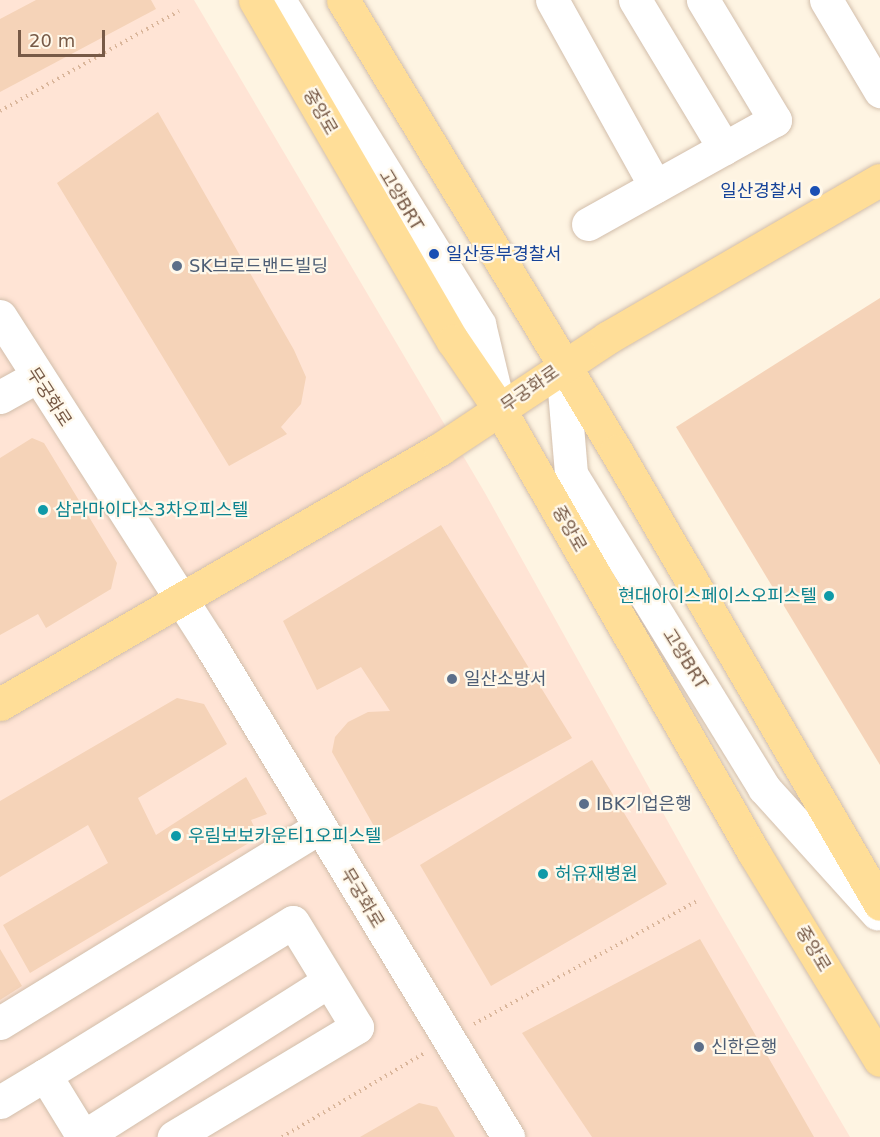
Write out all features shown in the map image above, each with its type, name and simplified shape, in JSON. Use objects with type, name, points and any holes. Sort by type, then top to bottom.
[{"type":"main road","name":"중앙로","points":[[255,0],[453,341],[500,410],[754,853],[880,1060]]},
{"type":"main road","points":[[343,0],[562,366],[616,451],[880,904]]},
{"type":"main road","name":"무궁화로","points":[[0,704],[180,597],[440,449],[562,366],[880,180]]},
{"type":"street","name":"고양BRT","points":[[279,0],[479,324],[500,410]]},
{"type":"street","points":[[552,0],[655,186]]},
{"type":"street","points":[[635,0],[724,148]]},
{"type":"street","points":[[588,224],[775,120],[703,0]]},
{"type":"street","points":[[826,0],[880,91]]},
{"type":"street","name":"무궁화로","points":[[0,316],[36,377],[180,597],[318,828],[508,1137]]},
{"type":"street","name":"고양BRT","points":[[562,366],[571,474],[764,788],[880,917]]},
{"type":"street","points":[[0,397],[36,377]]},
{"type":"street","points":[[0,1023],[318,828]]},
{"type":"street","points":[[0,1102],[293,922],[357,1027],[174,1137]]},
{"type":"street","points":[[45,1075],[83,1137],[329,981]]},
{"type":"path","points":[[0,111],[179,11]]},
{"type":"path","points":[[472,1025],[697,901]]},
{"type":"path","points":[[282,1137],[423,1054]]},
{"type":"shaded area","points":[[0,0],[194,0],[485,493],[711,899],[850,1137],[0,1137]]},
{"type":"building","points":[[36,0],[151,0],[156,9],[0,92],[0,19]]},
{"type":"building","name":"SK브로드밴드빌딩","points":[[158,112],[294,350],[306,377],[301,404],[281,427],[287,434],[229,466],[57,183]]},
{"type":"building","name":"현대아이스페이스오피스텔","points":[[880,298],[880,765],[676,427]]},
{"type":"building","name":"삼라마이다스3차오피스텔","points":[[32,438],[44,443],[117,563],[111,589],[46,628],[38,614],[0,635],[0,458]]},
{"type":"building","name":"일산소방서","points":[[441,525],[572,738],[383,842],[332,752],[335,737],[348,722],[368,712],[390,711],[361,667],[317,690],[283,621]]},
{"type":"building","name":"우림보보카운티1오피스텔","points":[[177,698],[204,704],[227,744],[138,798],[156,835],[246,777],[267,814],[251,820],[259,837],[30,973],[3,925],[108,863],[88,825],[0,877],[0,801]]},
{"type":"building","name":"허유재병원","points":[[592,760],[667,884],[491,986],[420,865]]},
{"type":"building","points":[[700,939],[814,1137],[592,1137],[522,1033]]},
{"type":"building","points":[[0,949],[22,986],[0,1000]]},
{"type":"building","points":[[419,1103],[437,1107],[455,1137],[360,1137]]},
{"type":"place","name":"일산경찰서","points":[[815,191]]},
{"type":"place","name":"일산동부경찰서","points":[[434,254]]},
{"type":"place","name":"SK브로드밴드빌딩","points":[[177,266]]},
{"type":"place","name":"삼라마이다스3차오피스텔","points":[[43,510]]},
{"type":"place","name":"현대아이스페이스오피스텔","points":[[829,596]]},
{"type":"place","name":"일산소방서","points":[[452,679]]},
{"type":"place","name":"IBK기업은행","points":[[584,804]]},
{"type":"place","name":"우림보보카운티1오피스텔","points":[[176,836]]},
{"type":"place","name":"허유재병원","points":[[543,874]]},
{"type":"place","name":"신한은행","points":[[699,1047]]}]
